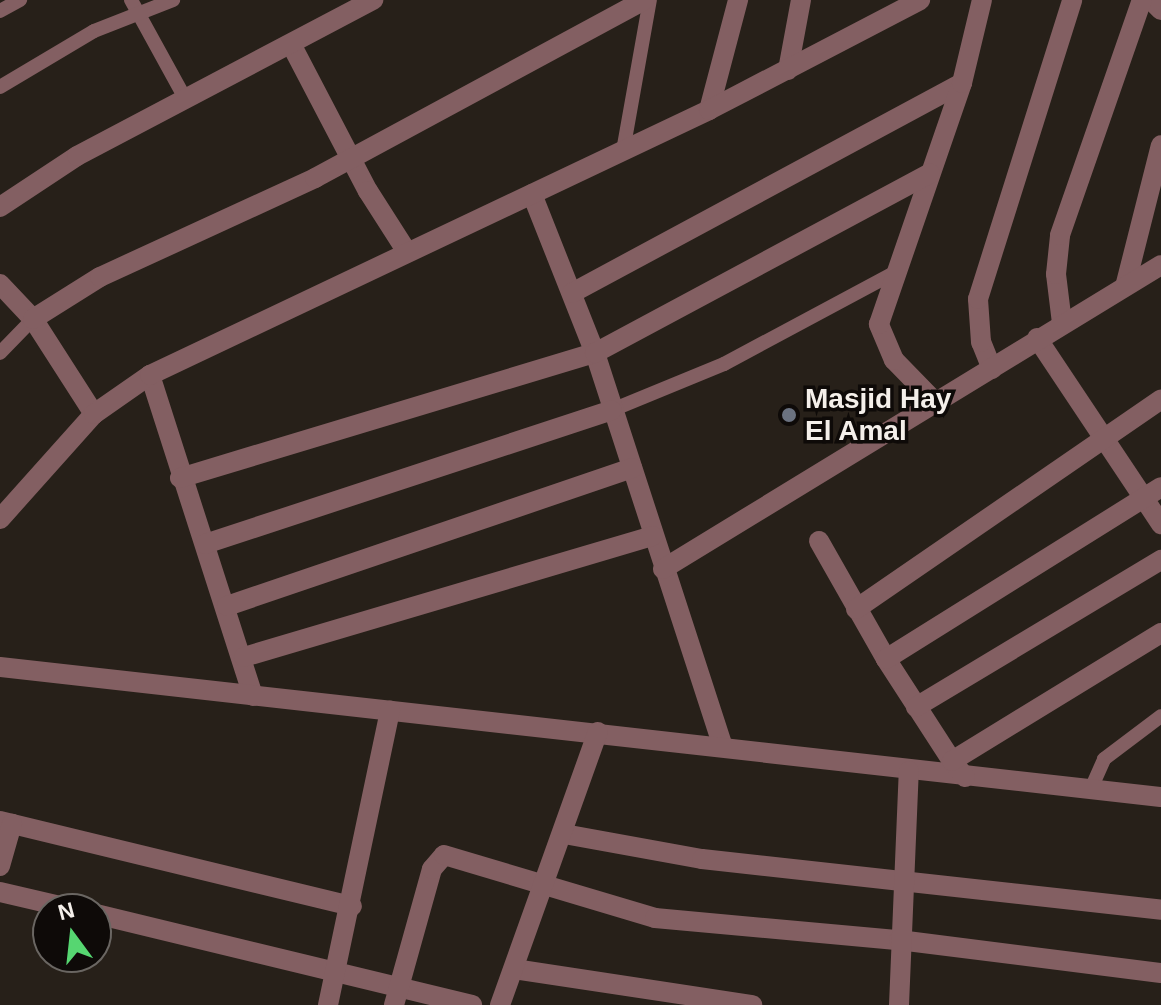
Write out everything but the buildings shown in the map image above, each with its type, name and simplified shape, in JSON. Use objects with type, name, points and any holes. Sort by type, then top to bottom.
[{"type":"street","points":[[0,207],[77,156],[373,0]]},
{"type":"street","points":[[33,319],[100,277],[351,160],[647,0]]},
{"type":"street","points":[[709,110],[738,0]]},
{"type":"street","points":[[788,70],[801,0]]},
{"type":"street","points":[[873,25],[878,0]]},
{"type":"street","points":[[0,519],[94,414],[150,375],[709,110],[920,0]]},
{"type":"street","points":[[936,403],[894,360],[881,337],[879,324],[894,273],[962,83],[982,0]]},
{"type":"street","points":[[992,369],[981,342],[978,299],[1072,0]]},
{"type":"street","points":[[1062,323],[1056,274],[1060,235],[1142,0]]},
{"type":"street","points":[[1151,0],[1161,10]]},
{"type":"street","points":[[291,44],[351,160],[407,252]]},
{"type":"street","points":[[572,293],[962,83]]},
{"type":"street","points":[[1126,283],[1161,145]]},
{"type":"street","points":[[180,478],[595,353],[930,173]]},
{"type":"street","points":[[532,194],[595,353],[723,747]]},
{"type":"street","points":[[663,569],[992,369],[1126,283],[1161,265]]},
{"type":"street","points":[[0,284],[33,319],[94,414]]},
{"type":"street","points":[[1037,338],[1105,437],[1152,492],[1161,524]]},
{"type":"street","points":[[150,375],[180,478],[244,657],[253,696]]},
{"type":"street","points":[[856,609],[1161,399]]},
{"type":"street","points":[[205,544],[612,410]]},
{"type":"street","points":[[227,606],[632,468]]},
{"type":"street","points":[[886,659],[1152,492]]},
{"type":"street","points":[[244,657],[652,536]]},
{"type":"street","points":[[819,541],[886,659],[959,769]]},
{"type":"street","points":[[916,707],[1161,560]]},
{"type":"street","points":[[959,769],[1161,633]]},
{"type":"street","points":[[0,667],[598,732],[909,771],[959,769],[1090,791],[1161,797]]},
{"type":"street","points":[[328,1005],[339,971],[390,710]]},
{"type":"street","points":[[500,1005],[564,834],[598,732]]},
{"type":"street","points":[[899,1005],[899,940],[909,771]]},
{"type":"street","points":[[0,866],[6,823],[352,906]]},
{"type":"street","points":[[564,834],[677,856],[1161,910]]},
{"type":"street","points":[[396,996],[432,869],[440,857],[545,883],[655,918],[899,940],[1161,973]]},
{"type":"street","points":[[0,892],[32,899]]},
{"type":"street","points":[[112,918],[339,971],[396,996],[472,1005]]},
{"type":"street","points":[[514,969],[752,1005]]},
{"type":"lane","points":[[0,11],[20,0]]},
{"type":"lane","points":[[0,87],[134,6],[173,0]]},
{"type":"lane","points":[[623,151],[647,0]]},
{"type":"lane","points":[[134,6],[186,100]]},
{"type":"lane","points":[[612,410],[724,364],[894,273]]},
{"type":"lane","points":[[0,353],[33,319]]},
{"type":"lane","points":[[1090,791],[1104,759],[1161,716]]},
{"type":"place","name":"Masjid Hay El Amal","points":[[789,415]]}]
